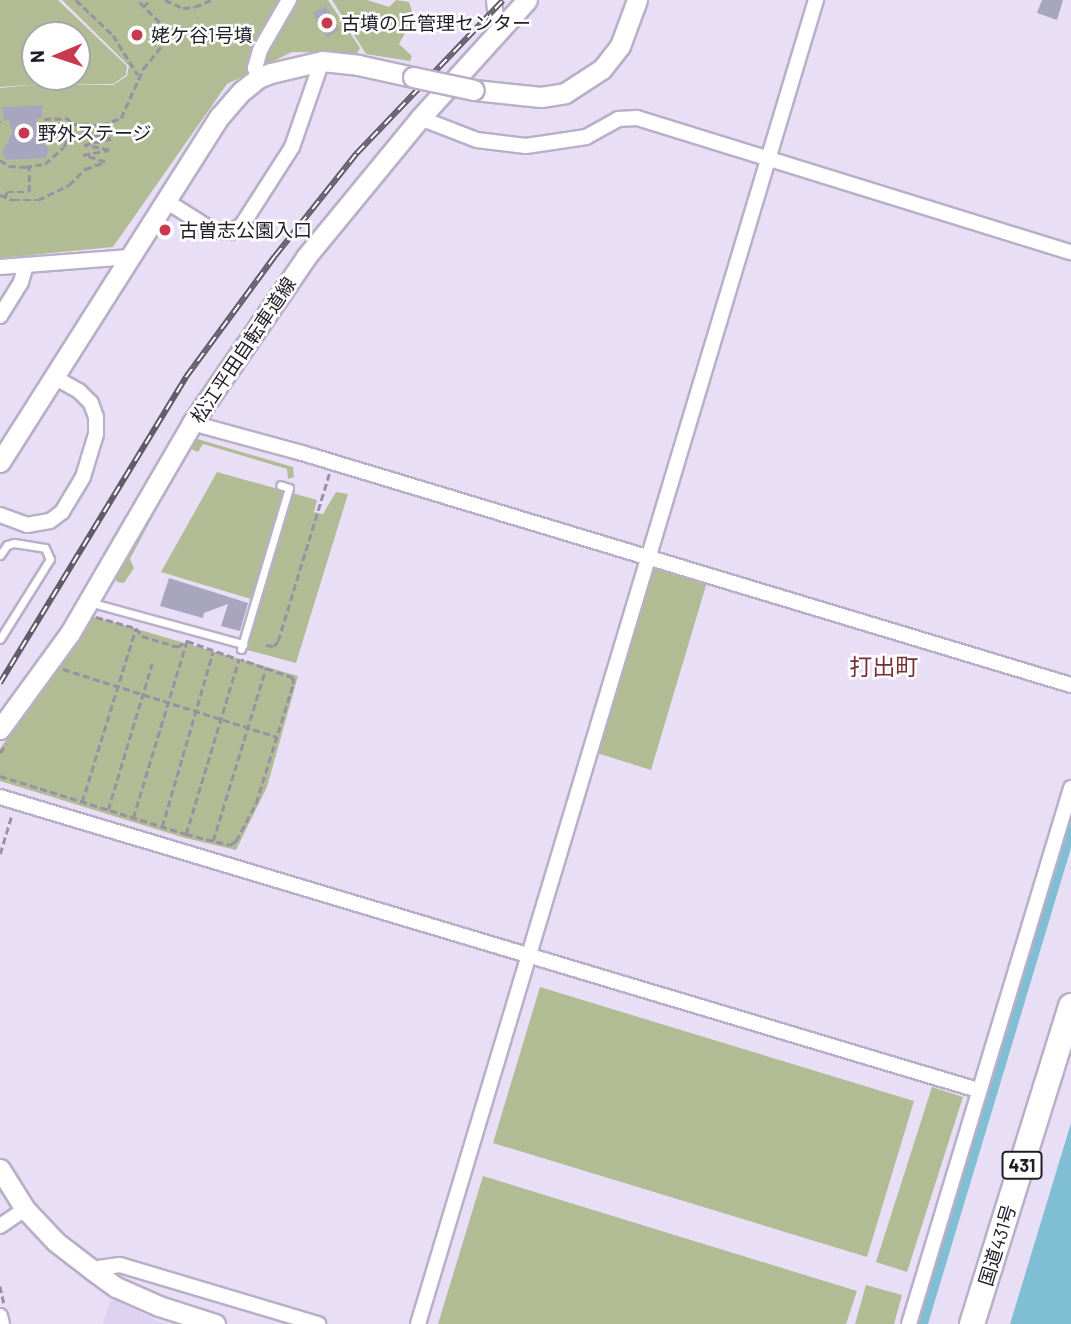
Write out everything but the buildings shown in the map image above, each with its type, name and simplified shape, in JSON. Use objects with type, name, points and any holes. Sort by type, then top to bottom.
[{"type":"highway","name":"国道431号","points":[[972,1324],[1071,1006]]},
{"type":"street","points":[[494,0],[496,18],[501,26]]},
{"type":"street","name":"松江平田自転車道線","points":[[4,736],[70,633],[90,610],[192,423],[306,257],[420,118],[527,0]]},
{"type":"street","points":[[0,462],[220,116],[242,91],[258,78],[292,66],[322,61],[358,65],[474,90],[541,97],[565,93],[602,69],[620,46],[637,0]]},
{"type":"street","points":[[418,1324],[816,0]]},
{"type":"street","points":[[258,78],[255,68],[260,50],[288,1]]},
{"type":"street","points":[[166,201],[212,230],[231,232],[242,225],[292,147],[322,61]]},
{"type":"street","points":[[420,118],[477,141],[526,146],[586,137],[618,119],[637,118],[767,161],[1071,252]]},
{"type":"street","points":[[0,268],[130,257]]},
{"type":"street","points":[[0,316],[21,282],[26,265]]},
{"type":"street","points":[[0,515],[27,525],[50,521],[62,512],[83,477],[96,434],[96,417],[92,403],[79,391],[54,377]]},
{"type":"street","points":[[192,423],[1071,685]]},
{"type":"street","points":[[909,1324],[1071,788]]},
{"type":"street","points":[[0,797],[978,1090]]},
{"type":"street","points":[[0,1169],[25,1209],[56,1242],[91,1269],[137,1296],[215,1324]]},
{"type":"street","points":[[0,1226],[25,1209]]},
{"type":"street","points":[[91,1269],[120,1265],[318,1324]]},
{"type":"street","points":[[0,1316],[2,1324]]},
{"type":"lane","points":[[90,610],[190,630],[242,647],[289,488],[280,485]]},
{"type":"lane","points":[[0,555],[7,545],[14,543],[45,548],[50,559],[0,639]]},
{"type":"path","points":[[76,0],[113,35],[139,76]]},
{"type":"path","points":[[44,119],[67,118],[74,124],[83,126],[102,125],[121,118],[139,76],[167,39],[167,30],[137,0]]},
{"type":"path","points":[[144,7],[150,0]]},
{"type":"path","points":[[164,0],[183,8],[195,7],[211,0]]},
{"type":"path","points":[[0,160],[9,166],[29,167],[44,164],[56,156],[74,124]]},
{"type":"path","points":[[0,195],[13,200],[38,200],[69,185],[85,169],[106,162],[83,155],[109,150],[84,145],[111,139],[84,133],[83,126]]},
{"type":"path","points":[[5,197],[7,192],[29,192],[29,167]]},
{"type":"path","points":[[266,645],[274,646],[278,641],[333,463]]},
{"type":"path","points":[[90,610],[98,616],[136,628],[142,636],[177,647],[187,641]]},
{"type":"path","points":[[82,802],[136,628]]},
{"type":"path","points":[[133,818],[190,630]]},
{"type":"path","points":[[0,776],[186,834],[230,845],[236,841],[256,803],[293,678],[187,641]]},
{"type":"path","points":[[162,827],[213,651]]},
{"type":"path","points":[[108,810],[152,663]]},
{"type":"path","points":[[186,834],[238,663]]},
{"type":"path","points":[[58,667],[276,737]]},
{"type":"path","points":[[213,841],[266,668]]},
{"type":"path","points":[[0,753],[4,736]]},
{"type":"path","points":[[0,854],[15,802]]},
{"type":"shaded area","points":[[115,1300],[166,1324],[103,1324],[110,1301]]},
{"type":"green space","points":[[0,0],[58,0],[80,21],[21,21],[21,86],[0,87]]},
{"type":"green space","points":[[62,0],[328,0],[360,48],[357,53],[292,52],[227,84],[113,247],[0,258],[0,88],[21,86],[21,91],[91,91],[91,85],[113,85],[127,76],[129,66],[91,29],[91,21],[83,21]]},
{"type":"green space","points":[[332,0],[367,0],[389,7],[396,0],[409,2],[414,17],[399,44],[412,56],[410,61],[366,54]]},
{"type":"green space","points":[[91,32],[127,66],[126,75],[113,84],[91,84]]},
{"type":"green space","points":[[194,438],[293,467],[294,477],[288,479],[287,469],[203,444],[198,452],[189,448],[130,559],[134,568],[124,583],[117,582],[115,575]]},
{"type":"green space","points":[[217,472],[285,491],[251,599],[161,572]]},
{"type":"green space","points":[[336,492],[348,494],[296,663],[247,650],[292,493],[317,500],[314,512],[323,514]]},
{"type":"green space","points":[[655,565],[707,582],[651,770],[597,753],[597,746]]},
{"type":"green space","points":[[92,616],[298,676],[267,787],[236,850],[185,838],[0,781],[0,749]]},
{"type":"green space","points":[[540,987],[914,1101],[867,1257],[493,1143]]},
{"type":"green space","points":[[932,1087],[963,1097],[907,1272],[876,1262]]},
{"type":"green space","points":[[483,1176],[857,1291],[846,1324],[438,1324]]},
{"type":"green space","points":[[866,1285],[902,1295],[894,1324],[855,1324]]},
{"type":"water","points":[[1071,797],[1071,848],[928,1324],[911,1324]]},
{"type":"water","points":[[1071,1123],[1071,1324],[1010,1324]]},
{"type":"railway","points":[[0,683],[186,377],[275,256],[357,153],[503,0]]},
{"type":"place","name":"古墳の丘管理センター","points":[[327,23]]},
{"type":"place","name":"姥ケ谷1号墳","points":[[137,35]]},
{"type":"place","name":"野外ステージ","points":[[24,133]]},
{"type":"place","name":"古曽志公園入口","points":[[165,230]]},
{"type":"district","name":"打出町","points":[[884,666]]}]
